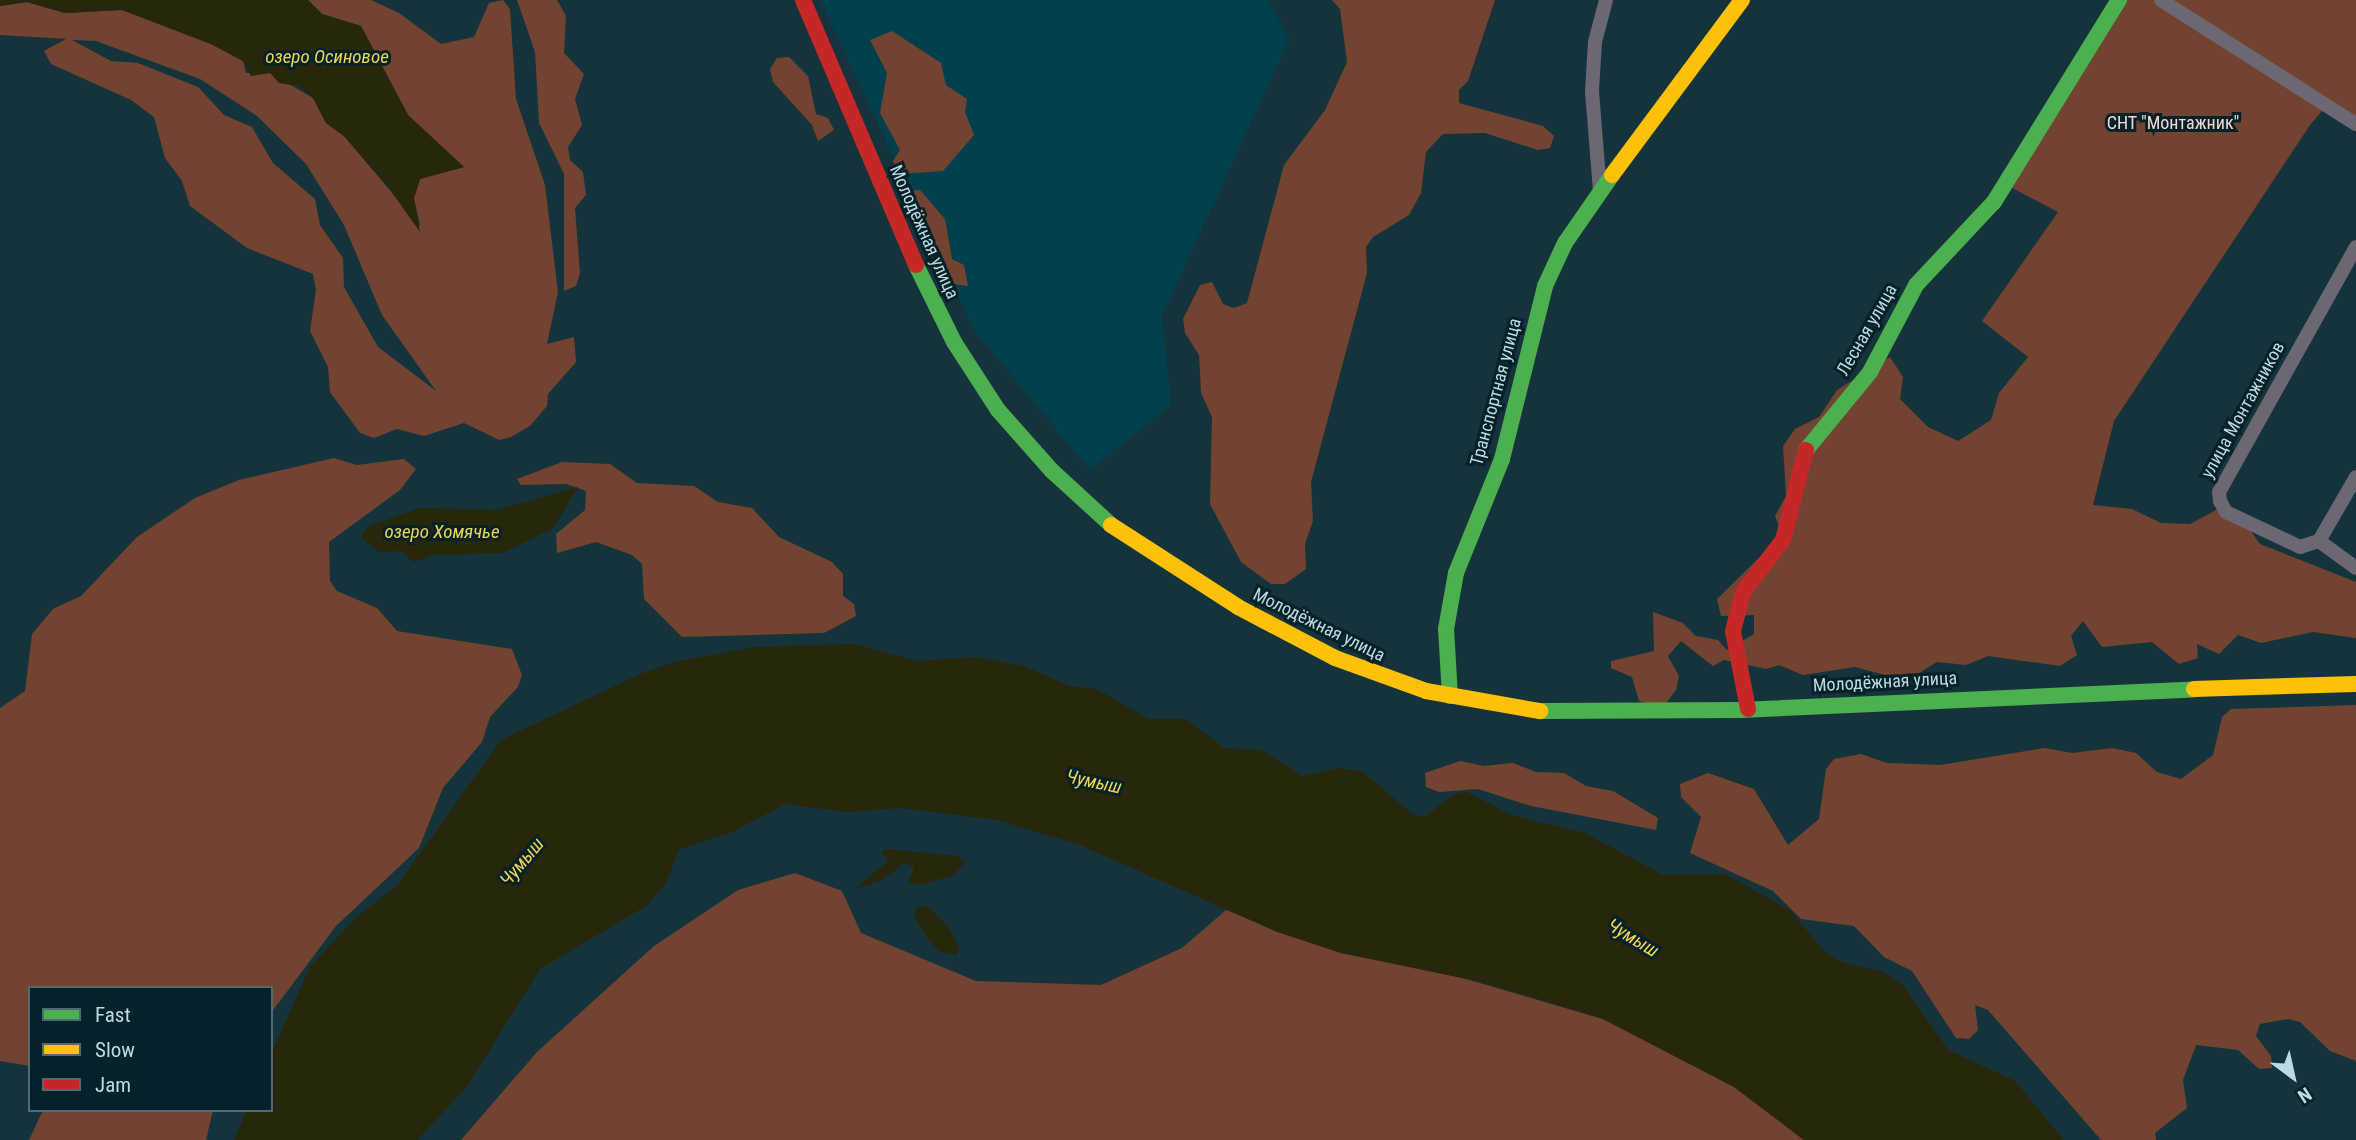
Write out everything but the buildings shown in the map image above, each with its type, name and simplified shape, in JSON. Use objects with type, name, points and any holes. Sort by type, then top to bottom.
[{"type":"street","name":"Молодёжная улица","points":[[803,0],[942,320],[999,410],[1051,470],[1113,526],[1238,607],[1373,675],[1450,696],[1533,711],[1748,709],[1936,697],[2356,684]]},
{"type":"street","points":[[1600,191],[1592,91],[1595,42],[1606,0]]},
{"type":"street","name":"Транспортная улица","points":[[1450,696],[1446,629],[1456,573],[1502,460],[1545,286],[1565,243],[1600,191],[1742,0]]},
{"type":"street","name":"Лесная улица","points":[[1748,709],[1733,631],[1743,592],[1783,540],[1802,455],[1870,372],[1916,285],[1994,202],[2119,0]]},
{"type":"street","points":[[2161,0],[2356,124]]},
{"type":"street","name":"улица Монтажников","points":[[2319,541],[2300,547],[2265,535],[2226,512],[2219,492],[2356,247]]},
{"type":"street","points":[[2356,477],[2319,541],[2356,568]]},
{"type":"shaded area","points":[[820,0],[1269,0],[1289,40],[1162,316],[1171,405],[1090,470],[975,331]]},
{"type":"green space","points":[[308,0],[371,0],[399,13],[441,44],[474,37],[489,3],[503,0],[510,9],[516,99],[545,185],[558,292],[547,344],[574,337],[576,362],[548,394],[547,406],[530,426],[511,437],[499,440],[464,423],[424,436],[397,429],[374,438],[360,433],[330,392],[328,367],[310,331],[316,290],[313,274],[247,248],[190,206],[182,181],[165,158],[154,117],[131,100],[51,64],[44,51],[66,39],[0,35],[0,6],[27,2],[65,13],[122,10],[211,44],[243,61],[246,73],[270,73],[313,98],[326,123],[344,136],[420,226],[414,198],[420,179],[464,167],[408,115],[361,26],[322,14]],"holes":[[[72,40],[96,41],[200,79],[257,116],[306,164],[344,225],[382,315],[436,391],[378,347],[344,287],[343,258],[320,225],[315,199],[273,163],[252,127],[224,115],[198,87],[138,63],[111,61]]]},
{"type":"green space","points":[[517,0],[557,0],[566,16],[564,53],[584,74],[575,99],[582,125],[568,147],[570,160],[583,172],[586,195],[575,208],[580,273],[576,286],[564,291],[564,174],[539,123],[535,52]]},
{"type":"green space","points":[[1332,0],[1495,0],[1468,81],[1459,90],[1459,103],[1543,126],[1554,136],[1550,148],[1538,150],[1485,133],[1443,134],[1426,152],[1421,193],[1409,215],[1373,237],[1366,247],[1367,273],[1311,482],[1313,521],[1305,544],[1306,569],[1285,584],[1271,584],[1241,562],[1210,504],[1212,417],[1201,393],[1199,355],[1185,333],[1183,319],[1200,285],[1212,282],[1223,304],[1234,308],[1247,303],[1284,165],[1325,110],[1347,62],[1340,9]]},
{"type":"green space","name":"СНТ \"Монтажник\"","points":[[2114,0],[2356,0],[2356,124],[2326,106],[2310,125],[2114,421],[2093,505],[2132,509],[2161,523],[2190,524],[2218,509],[2248,527],[2260,544],[2356,582],[2356,638],[2313,632],[2261,643],[2238,635],[2219,654],[2197,644],[2198,658],[2179,664],[2152,642],[2102,647],[2083,621],[2071,636],[2077,655],[2060,666],[1988,656],[1966,665],[1937,662],[1919,673],[1885,675],[1855,667],[1803,675],[1779,665],[1766,669],[1724,660],[1713,666],[1681,641],[1668,656],[1679,676],[1676,690],[1663,707],[1639,701],[1632,677],[1611,668],[1611,661],[1654,651],[1653,612],[1683,623],[1696,636],[1718,640],[1727,650],[1754,634],[1754,615],[1721,616],[1717,599],[1782,535],[1775,516],[1786,496],[1783,446],[1795,429],[1819,417],[1837,390],[1890,357],[1903,377],[1900,399],[1928,427],[1958,441],[1991,420],[1999,393],[2028,357],[1982,321],[2058,212],[1999,181]]},
{"type":"green space","points":[[892,31],[941,63],[946,85],[967,99],[965,112],[974,135],[943,171],[899,174],[893,161],[900,150],[880,113],[887,73],[870,40]]},
{"type":"green space","points":[[789,57],[808,76],[816,114],[828,118],[834,130],[818,141],[812,125],[773,82],[770,69],[777,58]]},
{"type":"green space","points":[[920,190],[945,219],[952,259],[964,265],[968,286],[946,283],[939,257],[907,205],[908,191]]},
{"type":"green space","points":[[334,458],[357,465],[404,459],[416,469],[400,490],[329,542],[330,581],[337,591],[377,608],[397,631],[512,649],[522,675],[518,687],[490,717],[482,742],[443,788],[419,848],[336,926],[273,1010],[273,986],[28,986],[28,1066],[0,1061],[0,708],[25,691],[32,634],[53,609],[81,596],[137,537],[195,498],[239,480]]},
{"type":"green space","points":[[562,462],[610,464],[637,483],[694,486],[718,502],[752,508],[779,537],[832,562],[843,574],[843,596],[854,604],[856,616],[824,633],[682,637],[644,599],[642,564],[632,555],[596,542],[557,553],[556,534],[585,510],[586,491],[566,484],[521,485],[517,479]]},
{"type":"green space","points":[[2356,705],[2356,1061],[2330,1051],[2300,1022],[2288,1019],[2260,1024],[2256,1036],[2271,1056],[2272,1068],[2259,1069],[2238,1050],[2196,1045],[2183,1080],[2187,1108],[2155,1133],[2156,1140],[2101,1140],[1988,1010],[1975,1005],[1978,1030],[1969,1039],[1956,1038],[1912,971],[1884,957],[1854,926],[1801,919],[1773,891],[1690,853],[1701,817],[1681,797],[1680,784],[1708,773],[1754,789],[1788,845],[1819,819],[1826,769],[1834,759],[1861,754],[1887,763],[1940,765],[2045,748],[2072,753],[2112,748],[2136,753],[2157,772],[2181,779],[2213,755],[2222,717],[2231,709]]},
{"type":"green space","points":[[1460,761],[1484,766],[1513,763],[1536,772],[1564,773],[1586,786],[1613,791],[1658,818],[1656,830],[1531,806],[1478,789],[1439,792],[1426,787],[1425,773]]},
{"type":"green space","points":[[795,873],[842,891],[861,933],[976,981],[1101,985],[1182,948],[1226,910],[1341,953],[1442,972],[1603,1019],[1734,1087],[1804,1140],[461,1140],[537,1052],[654,946],[738,890]]},
{"type":"green space","points":[[42,1112],[213,1112],[206,1140],[29,1140]]},
{"type":"water","name":"озеро Осиновое","points":[[0,0],[308,0],[322,14],[361,26],[408,115],[464,167],[420,179],[414,198],[420,232],[388,187],[344,136],[326,123],[313,98],[298,86],[279,83],[270,73],[251,76],[243,61],[211,44],[122,10],[65,13],[27,2],[0,6]]},
{"type":"water","name":"озеро Хомячье","points":[[578,487],[553,528],[503,553],[433,555],[413,562],[401,551],[379,552],[361,538],[369,526],[420,508],[496,510]]},
{"type":"water","name":"Чумыш","points":[[854,644],[917,661],[976,657],[1024,666],[1070,686],[1096,689],[1149,719],[1186,719],[1224,748],[1261,750],[1303,776],[1339,768],[1363,772],[1412,814],[1424,817],[1455,794],[1467,792],[1511,815],[1585,833],[1663,875],[1725,874],[1791,911],[1823,950],[1843,963],[1881,971],[1904,986],[1948,1050],[2015,1081],[2064,1140],[1804,1140],[1734,1087],[1603,1019],[1481,982],[1341,953],[1277,932],[1080,845],[997,820],[900,808],[847,812],[785,804],[730,833],[679,849],[665,885],[646,906],[540,969],[466,1088],[417,1140],[234,1140],[246,1112],[273,1112],[273,1050],[310,967],[354,919],[397,886],[501,740],[640,674],[678,661],[755,647]]},
{"type":"water","points":[[887,849],[958,856],[966,862],[952,876],[917,885],[908,882],[914,867],[905,863],[882,880],[853,890],[888,861],[881,852]]},
{"type":"water","points":[[918,906],[928,907],[948,926],[959,948],[957,955],[940,952],[928,939],[914,916]]},
{"type":"traffic: fast","points":[[1806,450],[1870,372],[1916,285],[1994,202],[2119,0]]},
{"type":"traffic: fast","points":[[1450,696],[1446,629],[1456,573],[1502,459],[1545,286],[1565,243],[1612,175]]},
{"type":"traffic: fast","points":[[916,265],[954,342],[998,410],[1051,470],[1111,525]]},
{"type":"traffic: fast","points":[[1540,711],[1740,710],[2194,689]]},
{"type":"traffic: slow","points":[[1612,175],[1742,0]]},
{"type":"traffic: slow","points":[[1111,525],[1238,607],[1335,658],[1426,691],[1540,711]]},
{"type":"traffic: slow","points":[[2194,689],[2356,684]]},
{"type":"traffic: jam","points":[[803,0],[916,265]]},
{"type":"traffic: jam","points":[[1748,709],[1733,631],[1743,592],[1783,540],[1806,450]]}]
